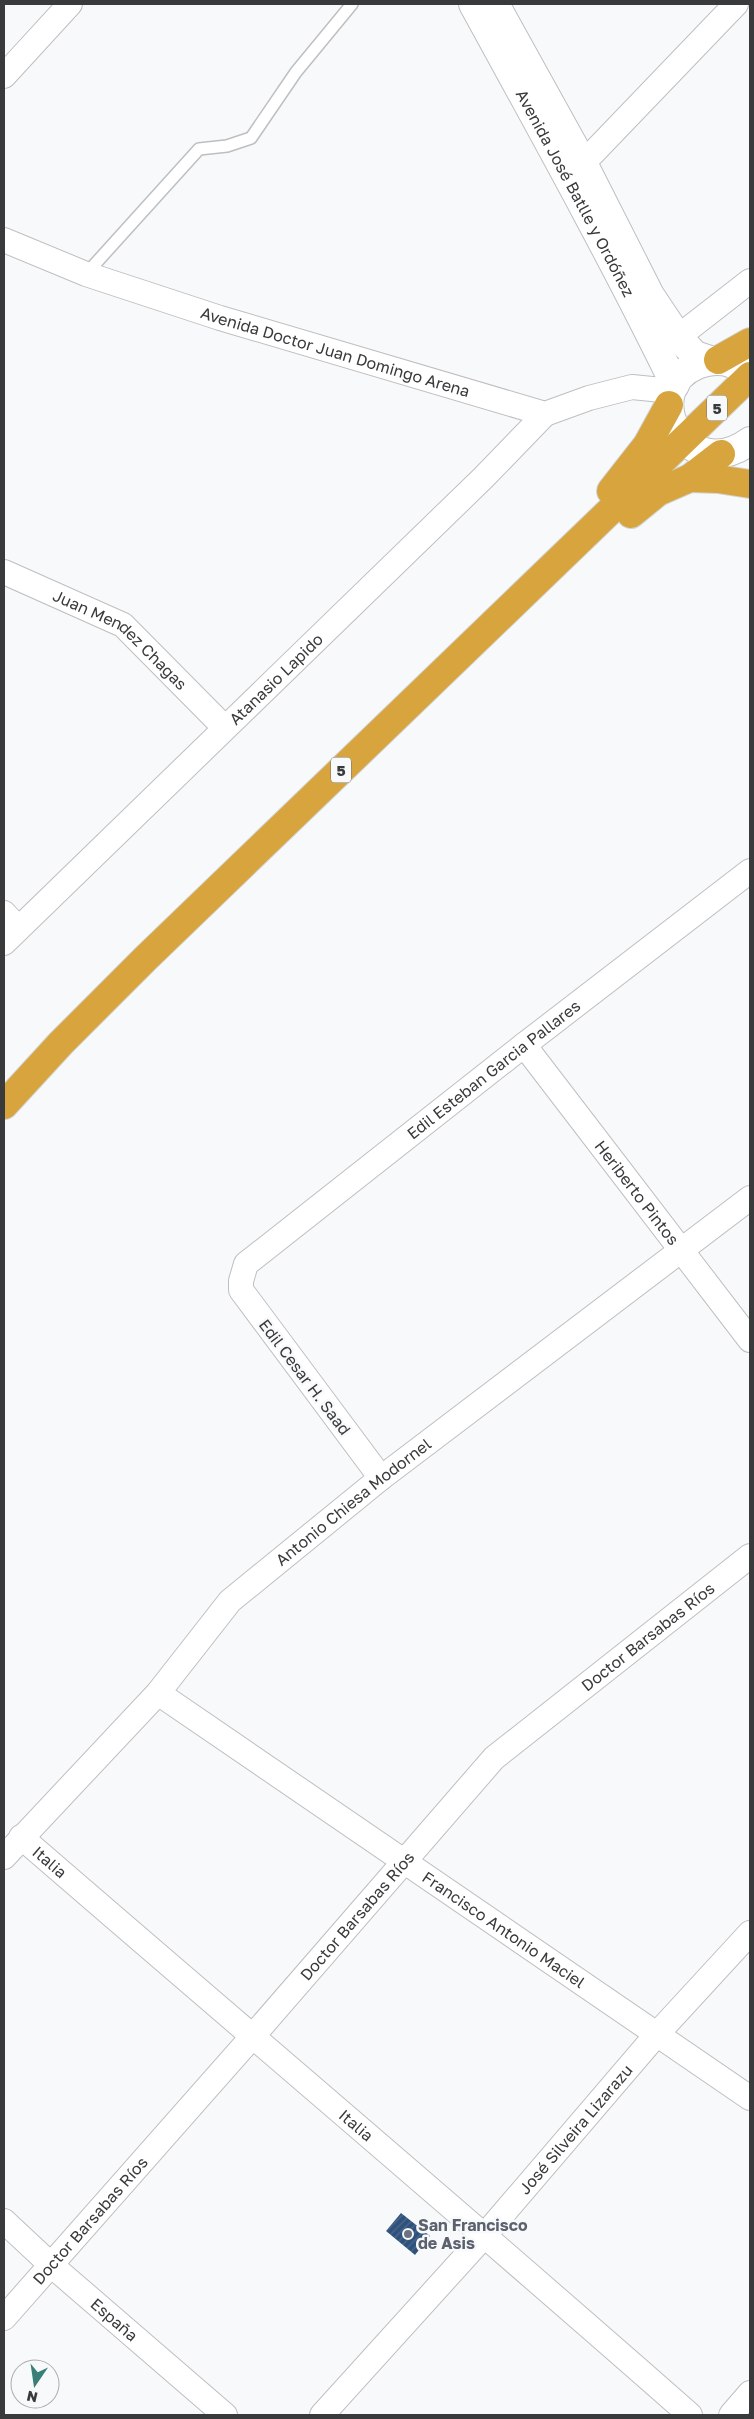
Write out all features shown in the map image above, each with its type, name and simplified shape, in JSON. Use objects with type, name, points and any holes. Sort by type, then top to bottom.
[{"type":"highway","points":[[714,360],[750,342]]},
{"type":"highway","name":"5","points":[[4,1105],[61,1043],[146,958],[684,441],[750,375]]},
{"type":"highway","points":[[579,541],[601,503],[647,445],[672,394]]},
{"type":"highway","points":[[579,541],[618,524],[658,492],[690,478],[721,454]]},
{"type":"highway","points":[[690,478],[718,479],[750,484]]},
{"type":"street","points":[[4,76],[70,4]]},
{"type":"street","name":"Avenida José Batlle y Ordóñez","points":[[473,4],[573,165]]},
{"type":"street","name":"Avenida José Batlle y Ordóñez","points":[[495,4],[573,165],[643,300],[672,394],[676,431],[684,441]]},
{"type":"street","points":[[573,165],[592,154],[736,4]]},
{"type":"street","name":"Avenida Doctor Juan Domingo Arena","points":[[4,240],[86,274],[220,318],[545,414]]},
{"type":"street","points":[[678,337],[750,281]]},
{"type":"street","name":"Avenida José Batlle y Ordóñez","points":[[643,300],[695,355],[736,364],[750,375]]},
{"type":"street","points":[[545,414],[589,398],[632,387],[672,394],[689,368],[714,360]]},
{"type":"street","name":"Atanasio Lapido","points":[[9,928],[224,727],[483,478],[545,414]]},
{"type":"street","points":[[684,441],[701,452],[721,454],[737,450],[750,441]]},
{"type":"street","points":[[721,454],[750,476]]},
{"type":"street","name":"Juan Mendez Chagas","points":[[4,572],[123,625],[224,727]]},
{"type":"street","name":"Edil Esteban Garcia Pallares","points":[[242,1272],[246,1264],[254,1257],[750,871]]},
{"type":"street","name":"Heriberto Pintos","points":[[524,1045],[750,1340]]},
{"type":"street","name":"Antonio Chiesa Modornel","points":[[4,1857],[158,1693],[230,1601],[381,1478],[683,1251],[750,1198]]},
{"type":"street","name":"Edil Cesar H. Saad","points":[[242,1272],[241,1290],[381,1478]]},
{"type":"street","name":"Doctor Barsabas Ríos","points":[[4,2318],[252,2037],[494,1758],[750,1556]]},
{"type":"street","name":"Francisco Antonio Maciel","points":[[158,1693],[750,2098]]},
{"type":"street","name":"Italia","points":[[21,1837],[252,2037],[486,2235],[690,2415]]},
{"type":"street","name":"José Silveira Lizarazu","points":[[322,2415],[486,2235],[658,2034],[750,1933]]},
{"type":"street","name":"España","points":[[4,2221],[50,2264],[226,2415]]},
{"type":"street","points":[[731,2415],[750,2393]]},
{"type":"lane","points":[[86,274],[199,149],[228,146],[251,138],[296,72],[352,4]]},
{"type":"building","name":"San Francisco de Asis","points":[[401,2213],[430,2236],[415,2255],[386,2231]]},
{"type":"place","name":"San Francisco de Asis","points":[[408,2234]]}]
